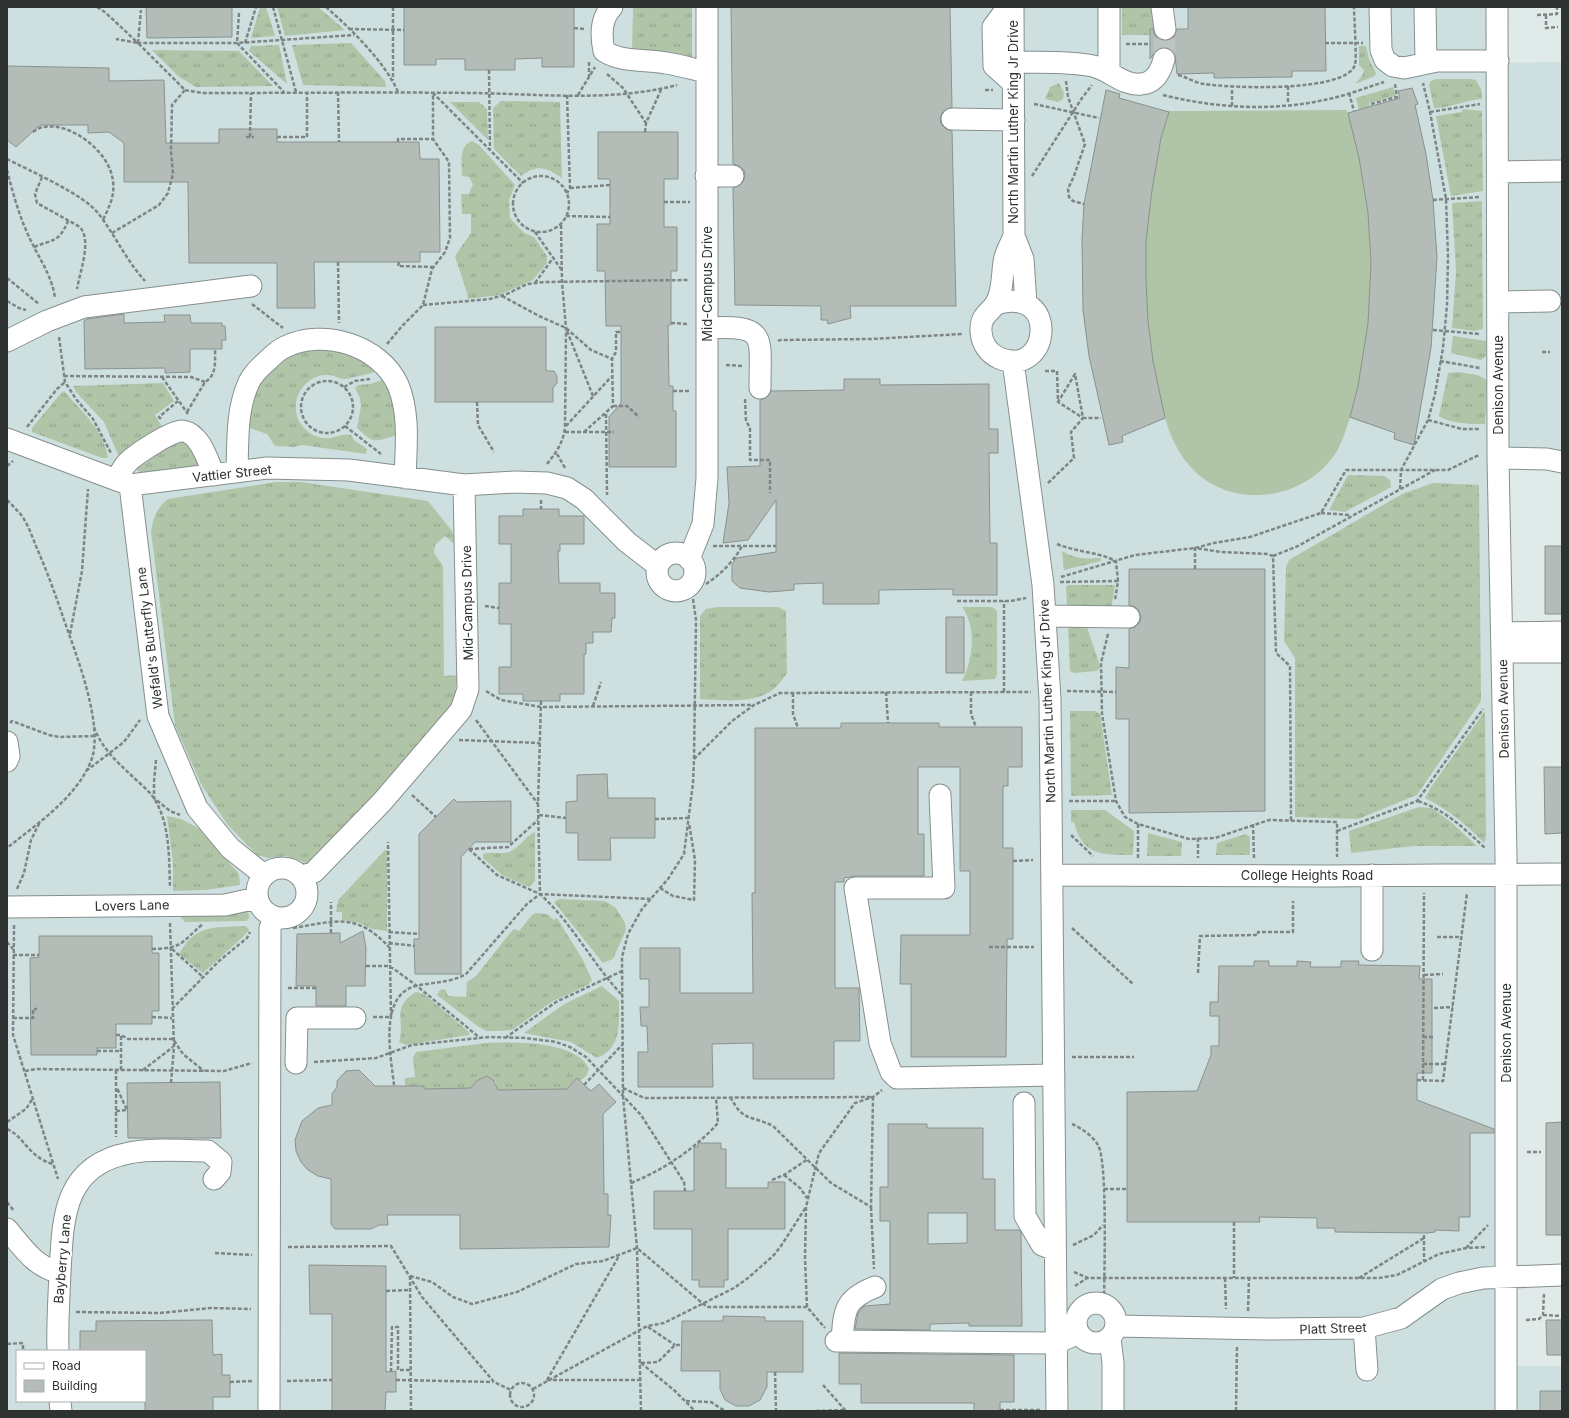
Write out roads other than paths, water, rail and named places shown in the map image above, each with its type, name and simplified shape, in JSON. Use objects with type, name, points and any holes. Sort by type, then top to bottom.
[{"type":"street","points":[[612,7],[603,25],[602,39],[604,52],[626,59],[666,63],[706,72]]},
{"type":"street","name":"Mid-Campus Drive","points":[[689,559],[703,524],[707,478],[701,326],[706,176],[707,7]]},
{"type":"street","points":[[1008,7],[993,27],[994,66],[1013,83]]},
{"type":"street","name":"North Martin Luther King Jr Drive","points":[[1011,303],[1023,259],[1014,236],[1013,7]]},
{"type":"street","points":[[1102,77],[1109,7]]},
{"type":"street","points":[[1162,7],[1165,29]]},
{"type":"street","points":[[1380,7],[1381,50],[1385,60],[1393,66],[1423,70],[1498,61]]},
{"type":"street","points":[[1423,70],[1425,7]]},
{"type":"street","name":"Denison Avenue","points":[[1498,7],[1498,302],[1492,455],[1502,642],[1506,874],[1506,1411]]},
{"type":"street","points":[[1013,62],[1070,63],[1093,66],[1102,77],[1128,82],[1146,83],[1154,80],[1160,71],[1168,67]]},
{"type":"street","points":[[952,119],[1014,120]]},
{"type":"street","points":[[1498,172],[1562,171]]},
{"type":"street","points":[[706,176],[733,176]]},
{"type":"street","name":"North Martin Luther King Jr Drive","points":[[1011,303],[1004,260],[1014,236]]},
{"type":"street","points":[[7,341],[47,321],[84,307],[241,287]]},
{"type":"street","points":[[1498,302],[1550,301]]},
{"type":"street","points":[[1011,303],[1038,316],[1042,333],[1036,349],[1026,357],[1013,361]]},
{"type":"street","name":"North Martin Luther King Jr Drive","points":[[1011,303],[987,312],[983,320],[982,337],[984,345],[993,355],[1005,360],[1013,361],[1039,556],[1045,616],[1050,699],[1056,1343],[1049,1410]]},
{"type":"street","points":[[701,326],[736,327],[749,330],[757,336],[760,343],[752,390]]},
{"type":"street","points":[[237,472],[239,417],[249,382],[257,370],[273,355],[285,347],[300,342],[333,340],[366,351],[388,369],[398,385],[404,408],[406,429],[405,478]]},
{"type":"street","points":[[123,483],[127,463],[167,435],[176,431],[184,431],[195,438],[203,450],[214,475]]},
{"type":"street","name":"Vattier Street","points":[[16,435],[123,483],[214,475],[268,468],[349,470],[464,485]]},
{"type":"street","points":[[1492,455],[1548,459],[1562,462]]},
{"type":"street","name":"Wefald's Butterfly Lane","points":[[123,483],[158,716],[197,808],[230,848],[264,875]]},
{"type":"street","points":[[464,485],[547,483],[567,488],[584,499],[626,542],[658,566]]},
{"type":"street","name":"Mid-Campus Drive","points":[[301,877],[314,872],[379,805],[461,710],[468,689],[464,485]]},
{"type":"street","points":[[678,554],[689,559],[694,569],[692,581],[689,586],[678,591],[666,588],[661,584],[658,578],[658,566],[666,556],[678,554]]},
{"type":"street","points":[[1045,616],[1120,617]]},
{"type":"street","points":[[1502,642],[1562,632]]},
{"type":"street","points":[[1502,642],[1562,652]]},
{"type":"street","points":[[7,742],[9,756],[7,761]]},
{"type":"street","points":[[940,795],[944,888],[855,888],[880,1043],[891,1072],[897,1078],[1053,1066]]},
{"type":"street","points":[[283,868],[290,869],[301,877],[307,892],[303,907],[290,917],[274,917],[262,910],[257,898],[256,890],[264,875],[270,871],[283,868]]},
{"type":"street","name":"College Heights Road","points":[[1052,875],[1562,874]]},
{"type":"street","points":[[1372,875],[1372,950]]},
{"type":"street","name":"Lovers Lane","points":[[12,907],[225,905],[257,898]]},
{"type":"street","points":[[269,1411],[270,928],[274,917]]},
{"type":"street","points":[[296,1063],[297,1018],[355,1018]]},
{"type":"street","points":[[1024,1103],[1025,1216],[1042,1245],[1055,1250]]},
{"type":"street","name":"Bayberry Lane","points":[[58,1350],[63,1224],[68,1202],[79,1182],[94,1166],[130,1152],[208,1151],[217,1171]]},
{"type":"street","points":[[7,1229],[37,1263],[50,1270],[60,1273]]},
{"type":"street","name":"Platt Street","points":[[1113,1332],[1364,1328],[1401,1318],[1442,1290],[1459,1282],[1472,1279],[1562,1275]]},
{"type":"street","points":[[875,1287],[858,1294],[847,1307],[843,1318],[839,1341],[1056,1343],[1079,1333]]},
{"type":"street","points":[[1113,1332],[1104,1342],[1091,1342],[1085,1340],[1079,1333],[1076,1324],[1080,1311],[1091,1304],[1104,1305],[1114,1313],[1113,1411]]},
{"type":"street","points":[[1364,1328],[1367,1370]]},
{"type":"tunnel","points":[[1164,59],[1165,29]]}]
